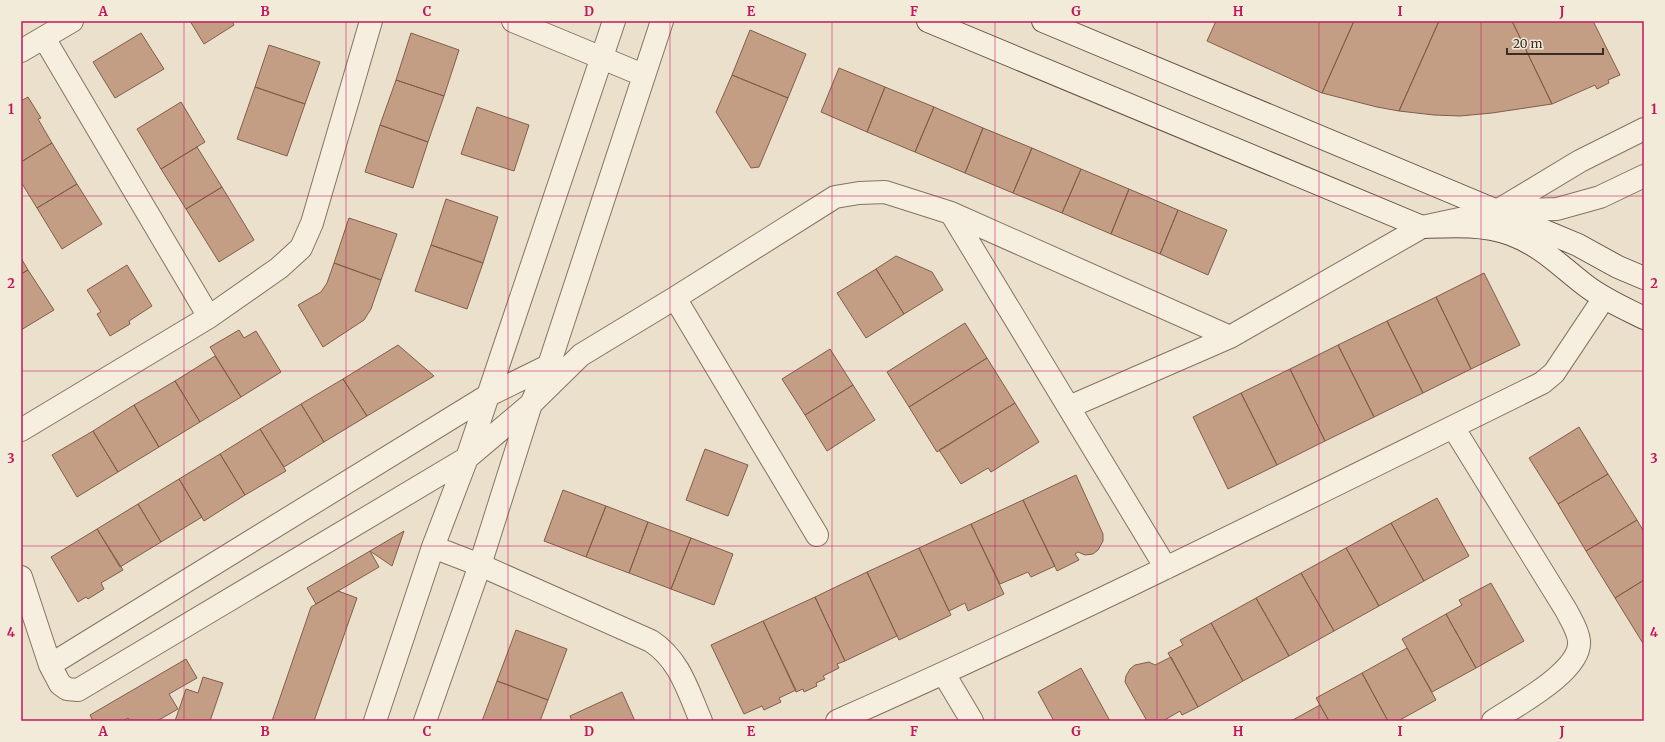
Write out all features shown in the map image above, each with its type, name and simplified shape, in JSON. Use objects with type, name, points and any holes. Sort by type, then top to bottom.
[{"type":"street","points":[[21,52],[72,21]]},
{"type":"street","points":[[21,430],[209,317],[279,268],[301,248],[312,223],[371,21]]},
{"type":"street","points":[[513,21],[643,75]]},
{"type":"street","points":[[375,721],[433,547],[467,458],[614,21]]},
{"type":"street","points":[[425,721],[480,565],[532,404],[549,365],[662,21]]},
{"type":"street","points":[[928,21],[1422,227],[1459,226],[1486,228],[1509,233],[1532,244],[1555,259],[1586,286],[1604,298],[1644,318]]},
{"type":"street","points":[[1043,21],[1578,245],[1618,267],[1644,278]]},
{"type":"street","points":[[44,38],[209,317]]},
{"type":"street","points":[[1498,211],[1580,161],[1644,129]]},
{"type":"street","points":[[1069,407],[1230,337],[1422,227],[1498,211],[1557,209],[1600,197],[1644,176]]},
{"type":"street","points":[[21,577],[50,665],[58,681],[67,689],[78,690],[467,458],[532,404],[581,355],[675,298],[835,197],[859,193],[885,192],[951,213],[1230,337]]},
{"type":"street","points":[[951,213],[1166,568]]},
{"type":"street","points":[[675,298],[817,535]]},
{"type":"street","points":[[837,721],[944,674],[1166,568],[1542,383],[1554,373],[1604,298]]},
{"type":"street","points":[[50,665],[487,396],[549,365],[581,355]]},
{"type":"street","points":[[1453,427],[1566,610],[1576,629],[1579,643],[1576,656],[1567,669],[1555,679],[1493,721]]},
{"type":"street","points":[[433,547],[480,565],[660,646],[675,663],[701,721]]},
{"type":"street","points":[[944,674],[972,721]]},
{"type":"building","points":[[190,21],[232,21],[234,25],[204,44]]},
{"type":"building","points":[[1216,21],[1354,21],[1322,93],[1207,41]]},
{"type":"building","points":[[1354,21],[1439,21],[1399,111],[1322,93]]},
{"type":"building","points":[[1439,21],[1512,21],[1552,104],[1460,116],[1399,111]]},
{"type":"building","points":[[1512,21],[1593,21],[1620,75],[1608,80],[1609,83],[1597,89],[1595,85],[1552,104]]},
{"type":"building","points":[[750,30],[806,54],[788,98],[732,75]]},
{"type":"building","points":[[141,33],[164,69],[115,98],[93,62]]},
{"type":"building","points":[[411,33],[459,50],[444,96],[396,80]]},
{"type":"building","points":[[269,45],[320,62],[305,104],[255,87]]},
{"type":"building","points":[[839,68],[885,87],[867,132],[821,112]]},
{"type":"building","points":[[732,75],[788,98],[759,167],[751,168],[716,112]]},
{"type":"building","points":[[396,80],[444,96],[428,142],[380,125]]},
{"type":"building","points":[[255,87],[305,104],[287,156],[237,139]]},
{"type":"building","points":[[885,87],[934,107],[915,152],[867,132]]},
{"type":"building","points":[[28,97],[41,118],[38,119],[52,143],[21,162],[21,101]]},
{"type":"building","points":[[181,102],[205,142],[161,169],[137,129]]},
{"type":"building","points":[[477,107],[529,125],[514,171],[461,154]]},
{"type":"building","points":[[934,107],[983,128],[965,173],[915,152]]},
{"type":"building","points":[[380,125],[428,142],[413,188],[365,172]]},
{"type":"building","points":[[983,128],[1032,148],[1013,193],[965,173]]},
{"type":"building","points":[[52,143],[77,184],[37,208],[21,182],[21,162]]},
{"type":"building","points":[[197,147],[222,187],[186,209],[161,169]]},
{"type":"building","points":[[1032,148],[1081,169],[1062,213],[1013,193]]},
{"type":"building","points":[[1081,169],[1129,189],[1111,234],[1062,213]]},
{"type":"building","points":[[77,184],[102,224],[62,249],[37,208]]},
{"type":"building","points":[[222,187],[254,240],[219,262],[186,209]]},
{"type":"building","points":[[1129,189],[1178,210],[1160,254],[1111,234]]},
{"type":"building","points":[[446,199],[498,217],[483,263],[431,245]]},
{"type":"building","points":[[1178,210],[1227,230],[1208,275],[1160,254]]},
{"type":"building","points":[[349,218],[397,234],[381,280],[334,263]]},
{"type":"building","points":[[431,245],[483,263],[467,309],[415,291]]},
{"type":"building","points":[[896,256],[932,272],[943,290],[904,314],[876,269]]},
{"type":"building","points":[[21,258],[28,270],[21,274]]},
{"type":"building","points":[[334,263],[381,280],[371,309],[364,320],[323,347],[298,305],[321,292],[327,283]]},
{"type":"building","points":[[127,265],[152,306],[129,321],[130,324],[110,336],[97,314],[101,312],[87,290]]},
{"type":"building","points":[[876,269],[904,314],[866,338],[837,293]]},
{"type":"building","points":[[28,270],[54,310],[21,330],[21,274]]},
{"type":"building","points":[[1484,273],[1520,345],[1471,369],[1436,297]]},
{"type":"building","points":[[1436,297],[1471,369],[1423,393],[1387,321]]},
{"type":"building","points":[[1387,321],[1423,393],[1374,417],[1338,345]]},
{"type":"building","points":[[965,323],[987,358],[909,407],[887,372]]},
{"type":"building","points":[[239,330],[244,338],[256,331],[281,372],[241,397],[210,347]]},
{"type":"building","points":[[398,345],[434,376],[367,416],[343,379]]},
{"type":"building","points":[[1338,345],[1374,417],[1325,441],[1290,369]]},
{"type":"building","points":[[830,349],[853,385],[805,415],[782,379]]},
{"type":"building","points":[[215,356],[241,397],[200,422],[175,381]]},
{"type":"building","points":[[987,358],[1015,403],[937,452],[909,407]]},
{"type":"building","points":[[1290,369],[1325,441],[1277,465],[1241,393]]},
{"type":"building","points":[[343,379],[367,416],[324,442],[301,404]]},
{"type":"building","points":[[175,381],[200,422],[159,447],[134,405]]},
{"type":"building","points":[[853,385],[875,420],[827,451],[805,415]]},
{"type":"building","points":[[1241,393],[1277,465],[1228,489],[1193,417]]},
{"type":"building","points":[[1015,403],[1039,442],[991,472],[988,468],[961,484],[939,450]]},
{"type":"building","points":[[301,404],[324,442],[284,467],[260,429]]},
{"type":"building","points":[[134,405],[159,447],[118,472],[93,431]]},
{"type":"building","points":[[1579,427],[1608,474],[1558,504],[1529,458]]},
{"type":"building","points":[[260,429],[286,471],[245,495],[220,454]]},
{"type":"building","points":[[93,431],[118,472],[77,497],[52,455]]},
{"type":"building","points":[[705,449],[748,465],[728,516],[686,500]]},
{"type":"building","points":[[220,454],[245,495],[204,521],[179,479]]},
{"type":"building","points":[[1608,474],[1637,520],[1586,551],[1558,504]]},
{"type":"building","points":[[1076,475],[1103,534],[1103,541],[1098,550],[1093,554],[1085,555],[1078,552],[1075,554],[1079,560],[1057,571],[1023,500]]},
{"type":"building","points":[[179,479],[202,517],[161,542],[138,504]]},
{"type":"building","points":[[563,490],[606,506],[586,557],[544,541]]},
{"type":"building","points":[[1437,498],[1469,556],[1424,581],[1391,523]]},
{"type":"building","points":[[1023,500],[1055,566],[1031,577],[1028,572],[1000,584],[971,524]]},
{"type":"building","points":[[138,504],[161,542],[120,567],[97,529]]},
{"type":"building","points":[[606,506],[648,522],[629,573],[586,557]]},
{"type":"building","points":[[1637,520],[1644,532],[1644,580],[1615,598],[1586,551]]},
{"type":"building","points":[[648,522],[691,538],[671,589],[629,573]]},
{"type":"building","points":[[1391,523],[1424,581],[1379,606],[1346,548]]},
{"type":"building","points":[[971,524],[1004,594],[968,611],[965,603],[949,611],[919,548]]},
{"type":"building","points":[[97,529],[123,570],[101,583],[104,589],[88,599],[86,597],[78,602],[51,557]]},
{"type":"building","points":[[404,531],[392,566],[370,551]]},
{"type":"building","points":[[691,538],[733,554],[714,605],[671,589]]},
{"type":"building","points":[[919,548],[951,615],[899,640],[867,572]]},
{"type":"building","points":[[1346,548],[1379,606],[1334,631],[1301,573]]},
{"type":"building","points":[[370,551],[379,567],[316,604],[307,588]]},
{"type":"building","points":[[867,572],[897,636],[845,661],[815,597]]},
{"type":"building","points":[[1301,573],[1334,631],[1289,656],[1256,598]]},
{"type":"building","points":[[1644,580],[1644,645],[1615,598]]},
{"type":"building","points":[[1491,583],[1524,641],[1476,668],[1446,614],[1462,605],[1459,600]]},
{"type":"building","points":[[338,591],[357,598],[314,721],[272,721],[311,607]]},
{"type":"building","points":[[815,597],[845,661],[837,664],[839,668],[823,676],[825,679],[816,683],[817,686],[804,692],[803,689],[796,692],[763,621]]},
{"type":"building","points":[[1256,598],[1289,656],[1243,681],[1211,623]]},
{"type":"building","points":[[1446,614],[1476,668],[1432,692],[1402,639]]},
{"type":"building","points":[[763,621],[796,690],[779,698],[781,702],[764,710],[762,706],[744,714],[711,645]]},
{"type":"building","points":[[1211,623],[1243,681],[1198,707],[1168,653],[1183,645],[1180,640]]},
{"type":"building","points":[[516,630],[567,649],[548,700],[497,681]]},
{"type":"building","points":[[1407,648],[1436,700],[1398,721],[1388,721],[1362,673]]},
{"type":"building","points":[[1171,657],[1198,707],[1182,715],[1180,711],[1163,721],[1147,721],[1125,682],[1126,676],[1130,669],[1135,665],[1149,662],[1155,665]]},
{"type":"building","points":[[186,659],[197,678],[169,694],[178,709],[157,721],[130,721],[128,718],[123,721],[93,721],[90,715]]},
{"type":"building","points":[[1081,668],[1110,721],[1054,721],[1038,692]]},
{"type":"building","points":[[1362,673],[1388,721],[1329,721],[1316,698]]},
{"type":"building","points":[[203,677],[223,683],[210,721],[175,721],[186,689],[198,693]]},
{"type":"building","points":[[497,681],[548,700],[540,721],[482,721]]},
{"type":"building","points":[[622,692],[635,721],[572,721],[570,716]]},
{"type":"building","points":[[1320,705],[1329,721],[1291,721]]}]
